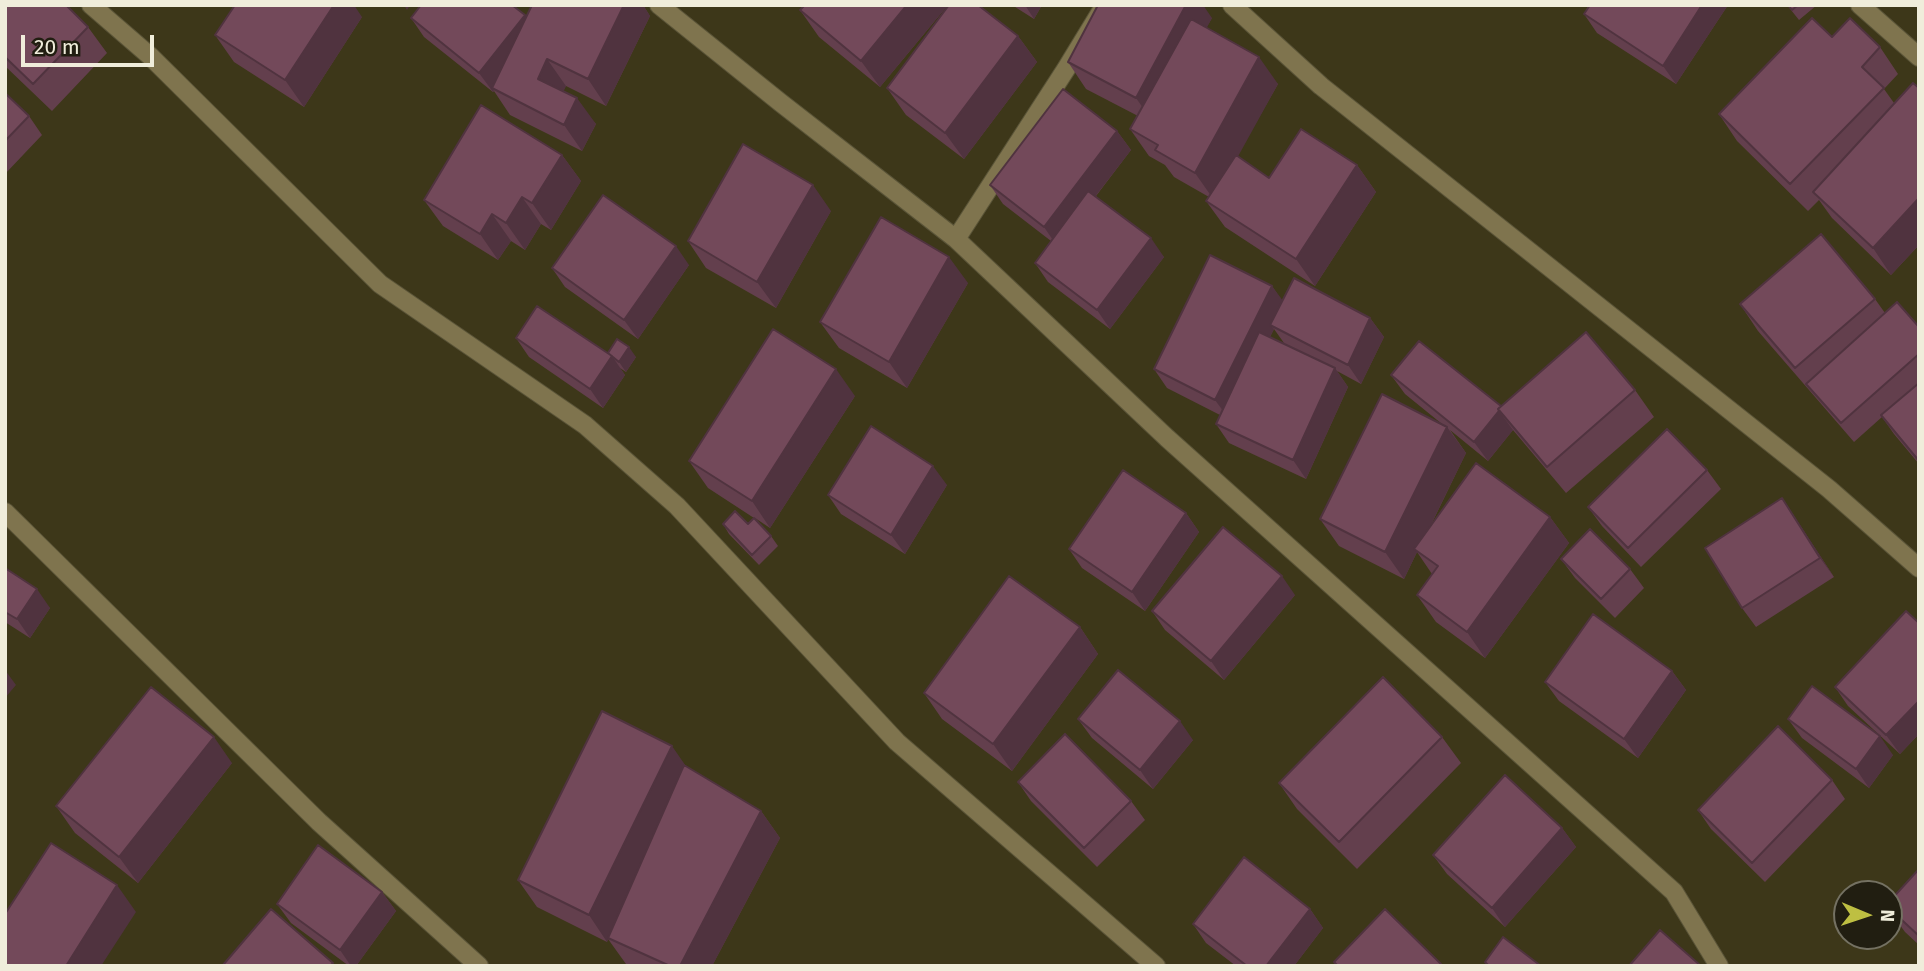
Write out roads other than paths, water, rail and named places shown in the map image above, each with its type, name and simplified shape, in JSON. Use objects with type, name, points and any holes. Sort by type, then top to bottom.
[{"type":"street","points":[[92,5],[150,56],[380,284],[585,425],[677,506],[897,742],[1156,966]]},
{"type":"street","points":[[659,5],[956,239],[1167,438],[1674,892],[1718,966]]},
{"type":"street","points":[[956,239],[1105,5]]},
{"type":"street","points":[[1232,5],[1321,86],[1829,489],[1919,568]]},
{"type":"street","points":[[1860,5],[1919,57]]},
{"type":"street","points":[[5,512],[319,822],[479,966]]}]
